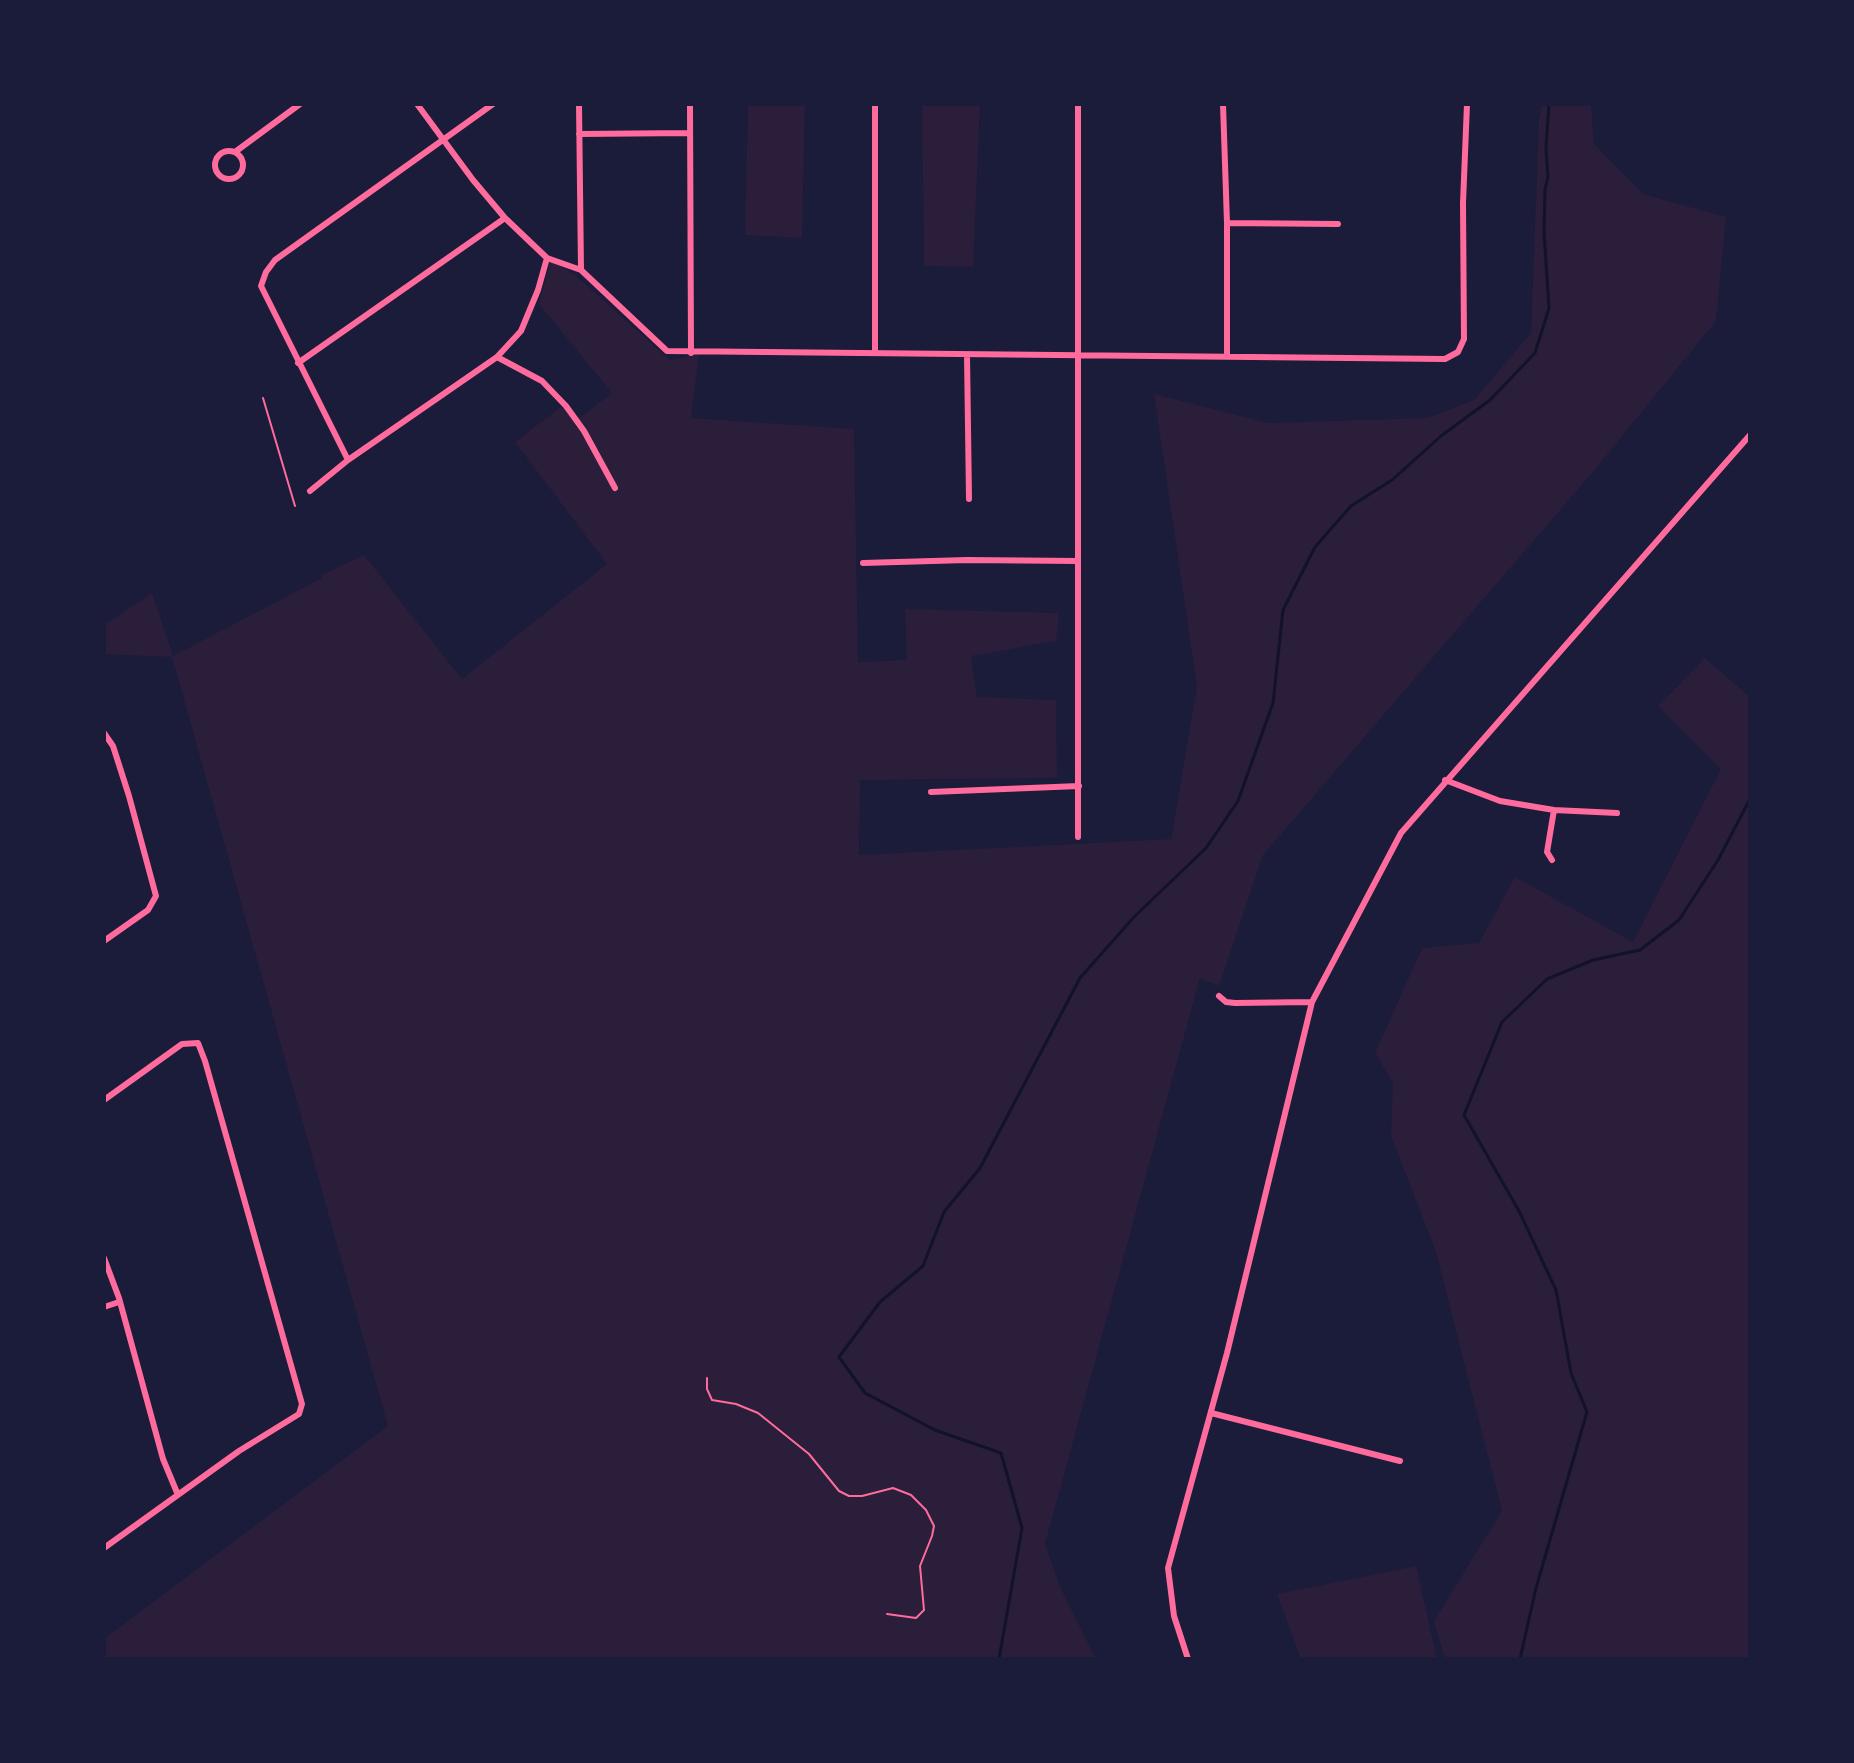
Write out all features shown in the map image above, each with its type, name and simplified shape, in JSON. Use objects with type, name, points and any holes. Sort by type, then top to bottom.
[{"type":"street","points":[[235,152],[242,159],[242,168],[233,178],[224,178],[217,172],[216,159],[222,153],[235,152],[300,104]]},
{"type":"street","points":[[417,104],[505,218],[547,258],[581,270],[667,351],[1445,359],[1458,352],[1464,339],[1463,203],[1467,104]]},
{"type":"street","points":[[348,460],[261,286],[266,272],[275,260],[493,104]]},
{"type":"street","points":[[579,104],[581,270]]},
{"type":"street","points":[[690,104],[691,353]]},
{"type":"street","points":[[875,104],[875,353]]},
{"type":"street","points":[[1078,104],[1078,837]]},
{"type":"street","points":[[1223,104],[1227,355]]},
{"type":"street","points":[[579,134],[690,133]]},
{"type":"street","points":[[298,363],[505,218]]},
{"type":"street","points":[[1227,223],[1338,224]]},
{"type":"street","points":[[310,491],[348,460],[497,357],[521,331],[547,258]]},
{"type":"street","points":[[967,355],[969,499]]},
{"type":"street","points":[[497,357],[542,381],[566,406],[584,431],[615,488]]},
{"type":"street","points":[[1188,1659],[1174,1616],[1168,1568],[1211,1413],[1312,1002],[1401,833],[1750,435]]},
{"type":"street","points":[[863,563],[1078,561]]},
{"type":"street","points":[[104,733],[113,746],[125,783],[156,896],[148,910],[104,941]]},
{"type":"street","points":[[1445,780],[1500,801],[1554,810],[1617,813]]},
{"type":"street","points":[[931,792],[1079,786]]},
{"type":"street","points":[[1552,860],[1547,852],[1554,810]]},
{"type":"street","points":[[1219,996],[1235,1003],[1312,1002]]},
{"type":"street","points":[[104,1100],[182,1044],[198,1043],[302,1404],[299,1414],[239,1451],[104,1548]]},
{"type":"street","points":[[104,1258],[163,1459],[178,1495]]},
{"type":"street","points":[[104,1307],[119,1302]]},
{"type":"street","points":[[1211,1413],[1400,1461]]},
{"type":"path","points":[[263,398],[295,506]]},
{"type":"path","points":[[707,1378],[707,1389],[712,1400],[736,1404],[758,1413],[809,1454],[839,1491],[849,1496],[862,1496],[893,1488],[911,1495],[926,1510],[934,1526],[920,1566],[924,1610],[916,1618],[887,1614]]},
{"type":"shaded area","points":[[748,104],[805,104],[802,238],[745,235]]},
{"type":"shaded area","points":[[922,104],[980,104],[973,267],[924,266]]},
{"type":"shaded area","points":[[1542,104],[1591,104],[1594,144],[1643,194],[1726,217],[1716,321],[1597,467],[1263,855],[1219,986],[1200,978],[1045,1544],[1061,1589],[1096,1659],[104,1659],[104,1639],[388,1426],[172,657],[104,654],[104,625],[152,593],[173,656],[364,555],[462,679],[607,564],[515,442],[562,406],[579,418],[612,393],[539,304],[551,259],[575,275],[670,360],[699,354],[691,418],[854,429],[858,662],[907,660],[905,609],[1059,613],[1056,641],[971,656],[977,697],[1056,700],[1057,778],[860,780],[859,855],[1171,839],[1197,687],[1154,394],[1268,423],[1428,418],[1474,400],[1531,333]]},
{"type":"shaded area","points":[[1705,658],[1750,697],[1750,1659],[1445,1659],[1434,1621],[1502,1511],[1436,1252],[1391,1136],[1393,1083],[1375,1053],[1422,948],[1479,943],[1515,877],[1633,942],[1721,769],[1658,706]]},
{"type":"shaded area","points":[[1416,1566],[1437,1659],[1301,1659],[1277,1594]]},
{"type":"waterway","points":[[999,1659],[1022,1528],[1001,1453],[935,1430],[865,1393],[839,1357],[880,1302],[923,1266],[944,1212],[980,1168],[1080,978],[1133,918],[1206,848],[1238,801],[1273,703],[1283,610],[1315,547],[1351,506],[1392,480],[1441,436],[1490,400],[1535,353],[1549,308],[1544,232],[1549,104]]},
{"type":"waterway","points":[[1520,1659],[1536,1588],[1587,1412],[1571,1373],[1556,1290],[1519,1211],[1464,1115],[1502,1022],[1547,979],[1593,960],[1640,950],[1679,920],[1718,860],[1750,799]]}]
